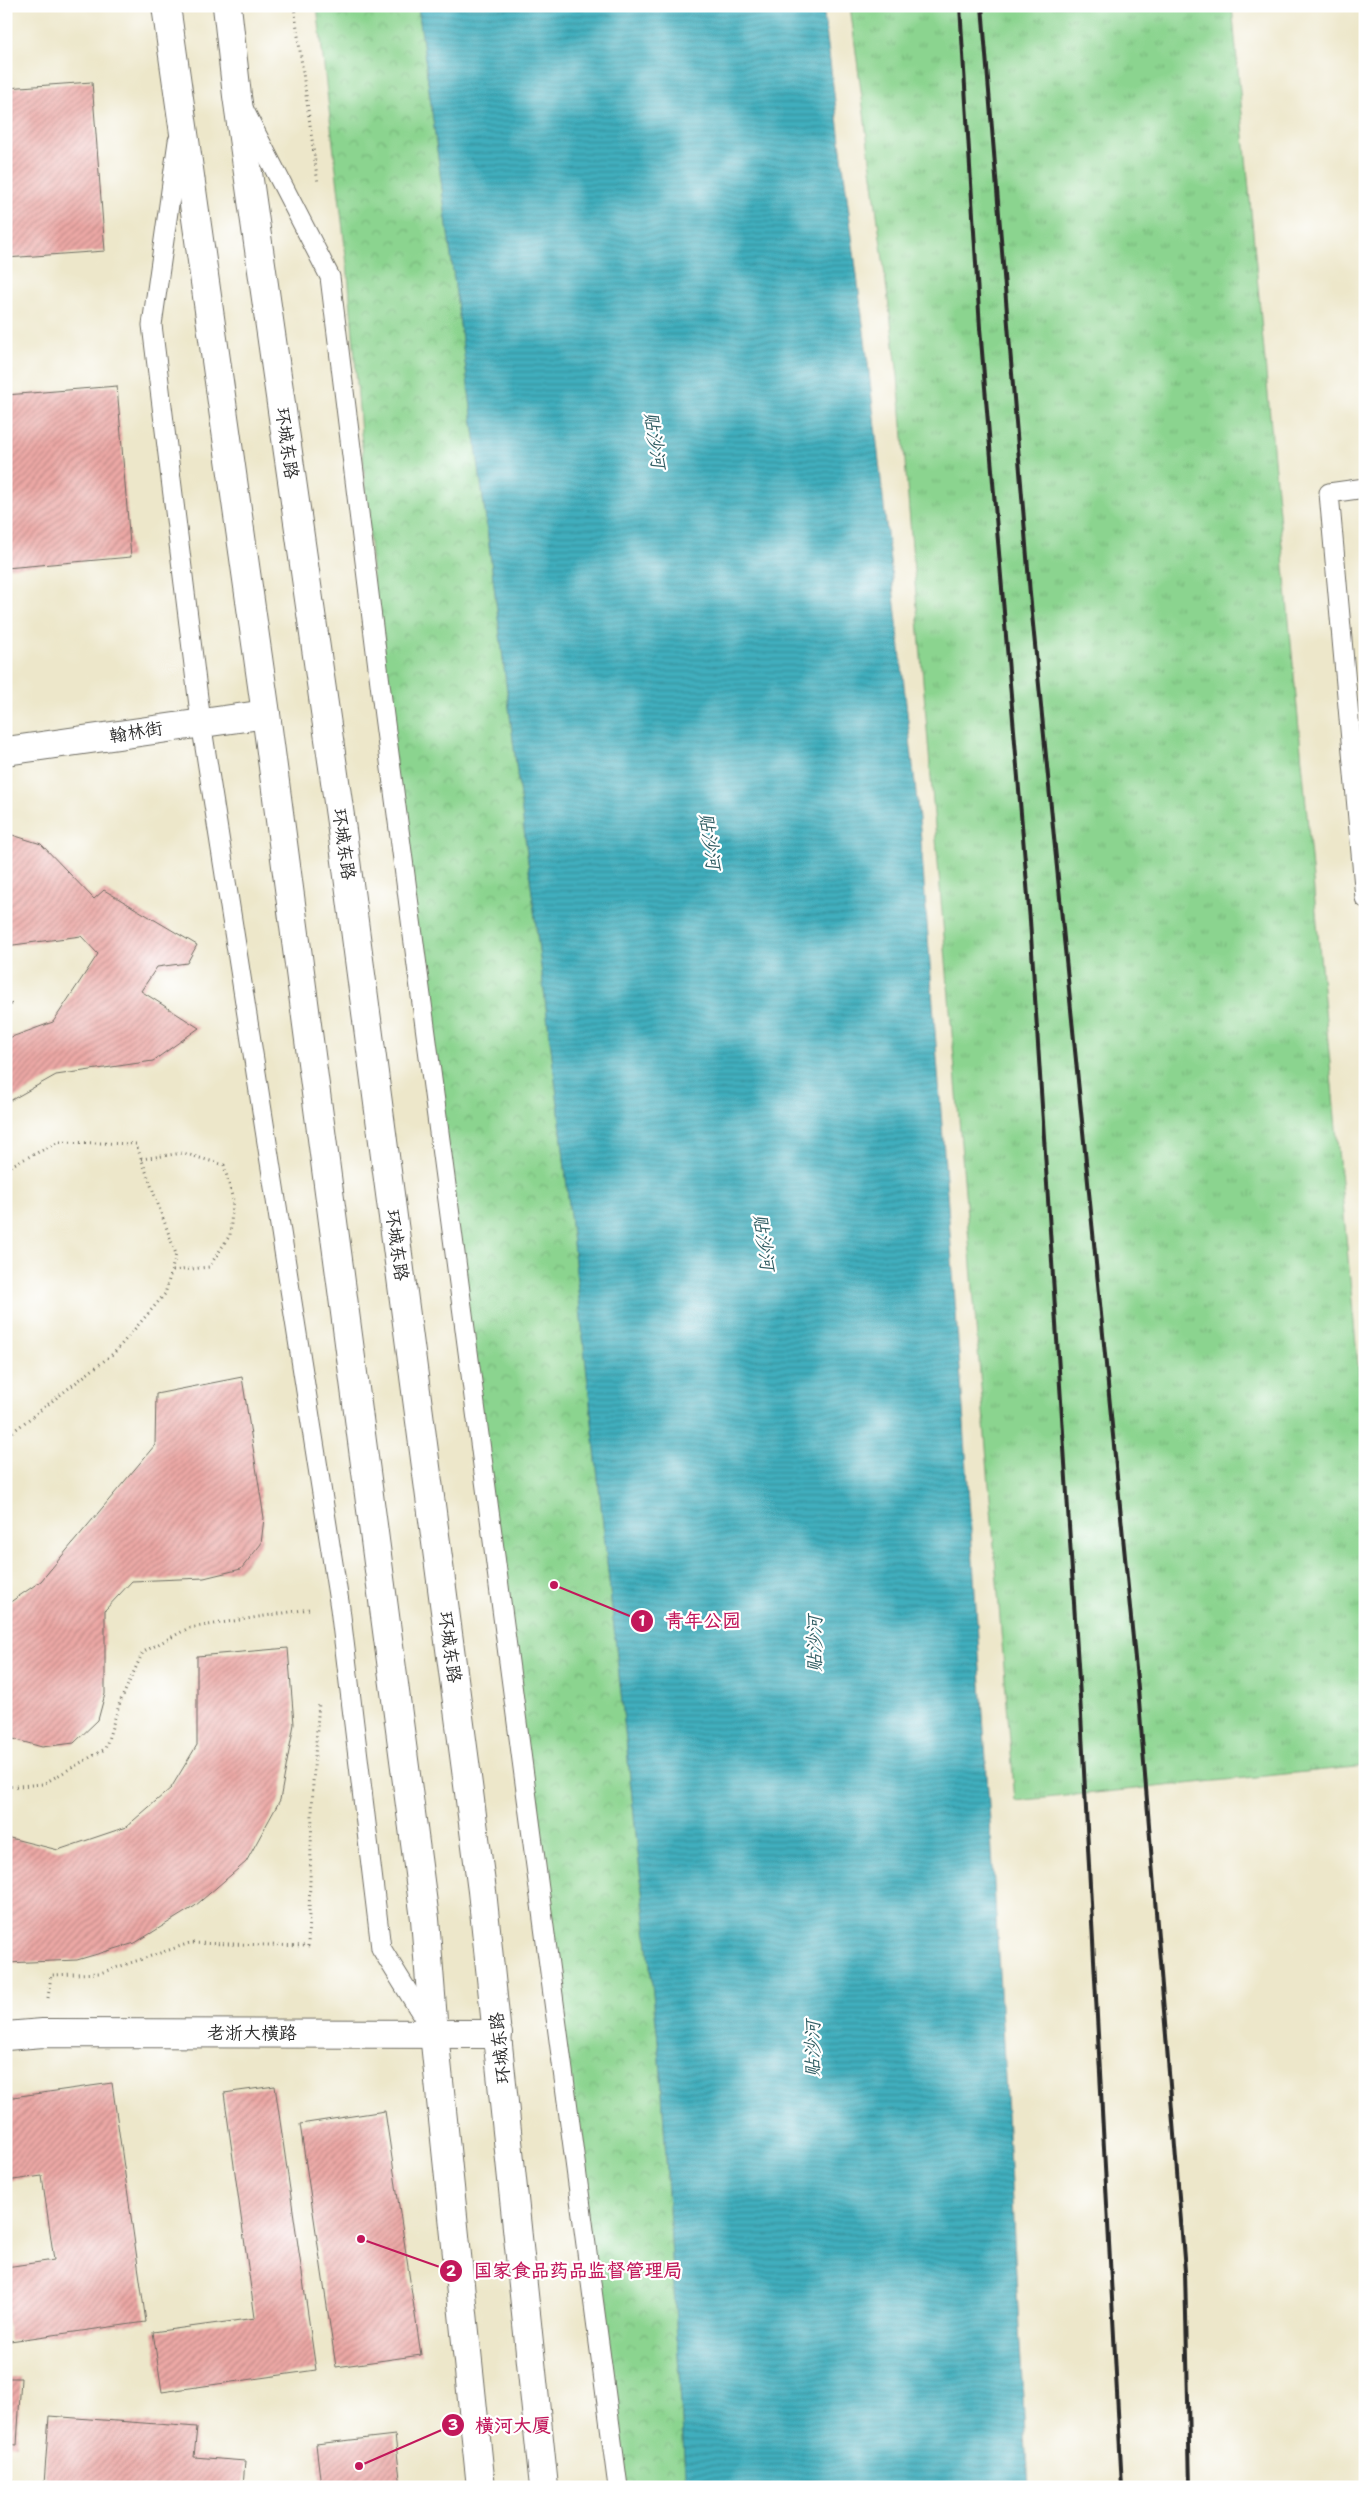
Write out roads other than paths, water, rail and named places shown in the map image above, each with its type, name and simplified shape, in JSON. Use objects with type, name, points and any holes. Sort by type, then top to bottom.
[{"type":"main road","points":[[166,6],[266,714],[425,1919],[434,2033],[481,2487]]},
{"type":"main road","name":"环城东路","points":[[227,6],[237,96],[342,833],[482,1891],[544,2487]]},
{"type":"main road","name":"翰林街","points":[[6,751],[266,714]]},
{"type":"main road","name":"老浙大横路","points":[[6,2036],[43,2033],[498,2034]]},
{"type":"lane","points":[[237,96],[330,276],[385,726],[618,2487]]},
{"type":"lane","points":[[182,116],[152,325],[201,722],[340,1608],[381,1948],[434,2033]]},
{"type":"lane","points":[[1365,488],[1329,493],[1365,898]]},
{"type":"water","name":"贴沙河","points":[[418,6],[823,6],[868,363],[920,828],[963,1408],[994,1882],[1028,2487],[686,2487],[660,2059],[559,1112],[486,521]]},
{"type":"railway","points":[[960,6],[980,328],[1030,920],[1080,1696],[1122,2487]]},
{"type":"railway","points":[[982,6],[1030,594],[1138,1689],[1185,2271],[1190,2487]]},
{"type":"place","name":"青年公园","points":[[554,1585]]},
{"type":"place","name":"国家食品药品监督管理局","points":[[361,2239]]},
{"type":"place","name":"横河大厦","points":[[359,2466]]}]
